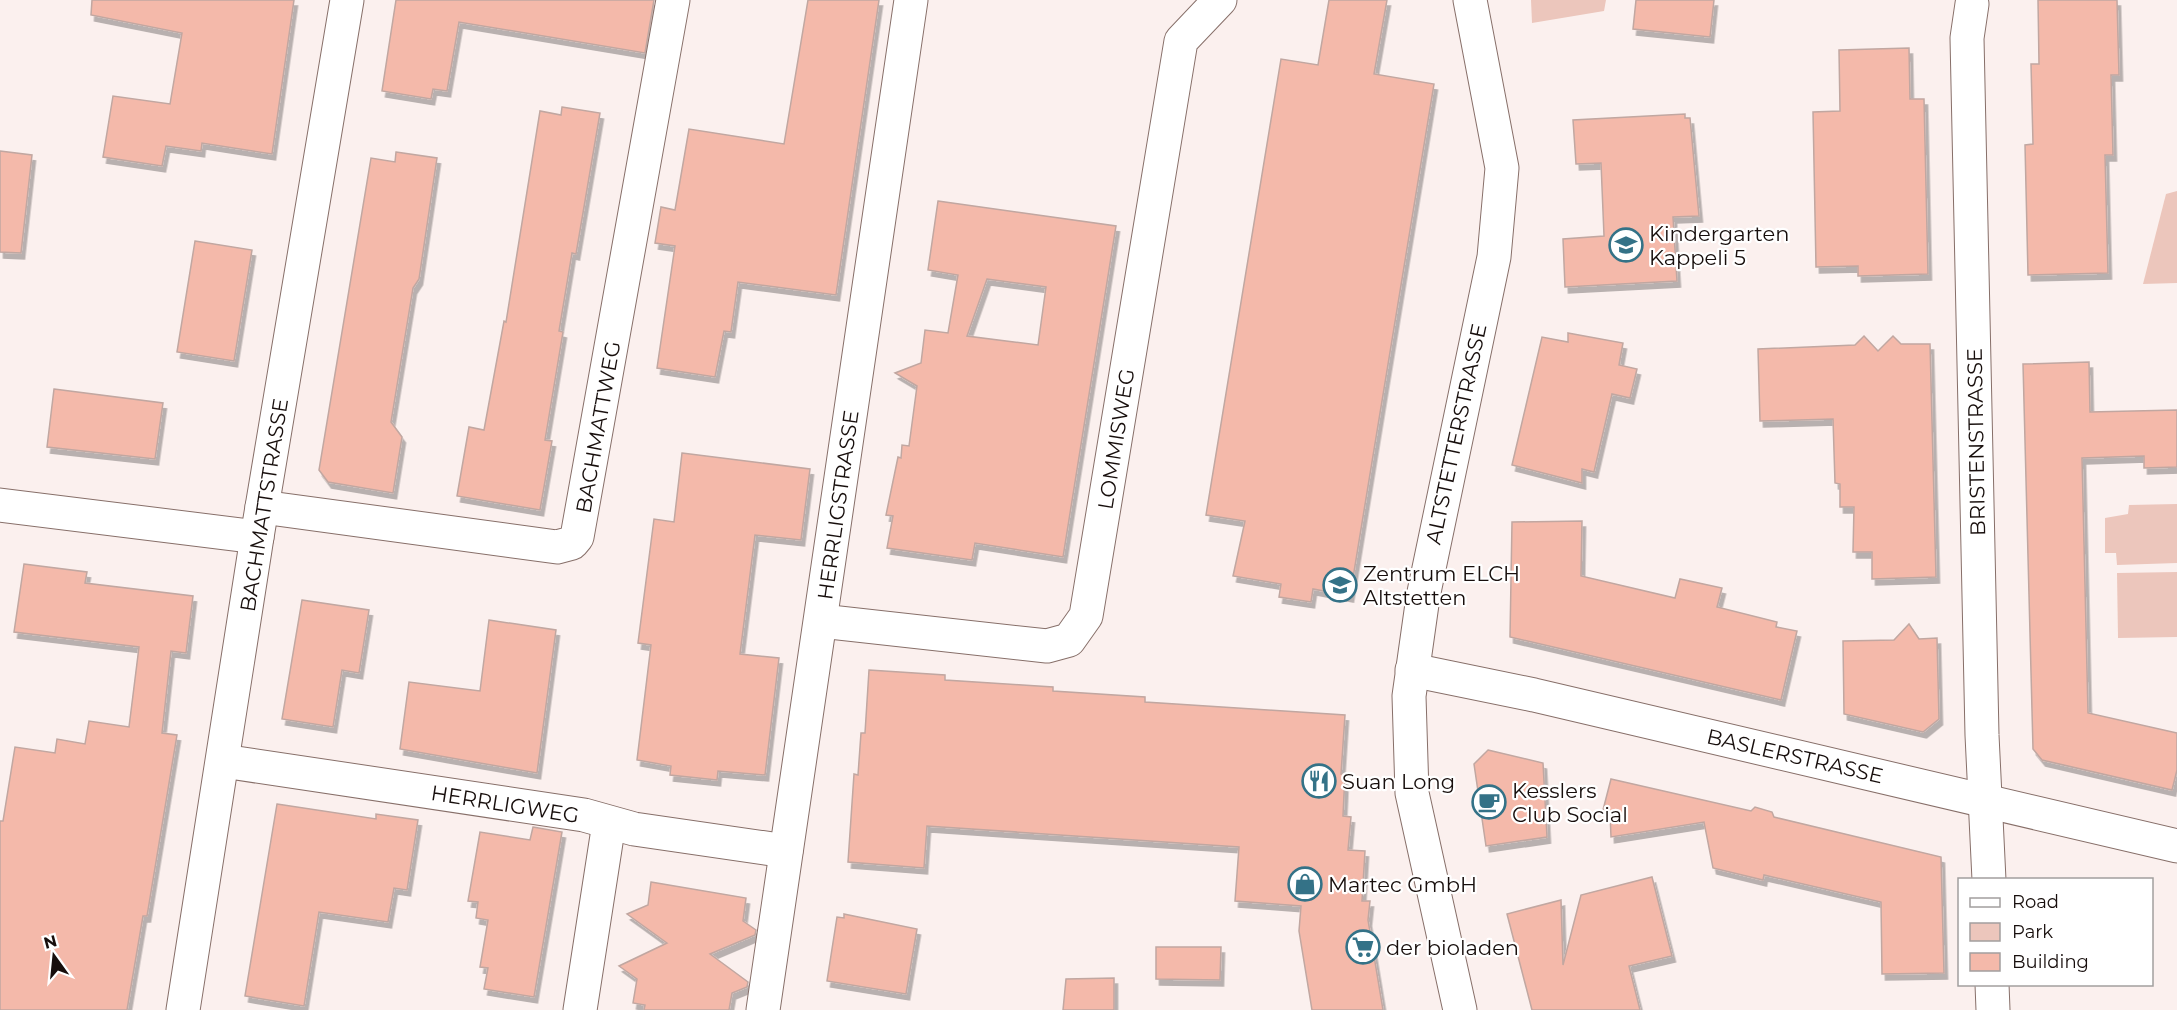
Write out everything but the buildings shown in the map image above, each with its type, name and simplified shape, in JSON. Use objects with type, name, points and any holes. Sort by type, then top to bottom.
[{"type":"street","name":"BACHMATTSTRASSE","points":[[183,1010],[260,522],[347,0]]},
{"type":"street","name":"BACHMATTWEG","points":[[260,522],[557,547],[572,543],[576,537],[673,0]]},
{"type":"street","name":"HERRLIGSTRASSE","points":[[763,1010],[911,0]]},
{"type":"street","name":"LOMMISWEG","points":[[821,621],[1047,646],[1069,640],[1086,616],[1181,41],[1220,0]]},
{"type":"street","name":"ALTSTETTERSTRASSE","points":[[1460,1010],[1412,793],[1408,742],[1412,670],[1425,586],[1494,257],[1500,202],[1502,168],[1470,0]]},
{"type":"street","name":"BRISTENSTRASSE","points":[[1972,4],[1967,48],[1989,878]]},
{"type":"street","points":[[0,505],[260,522]]},
{"type":"street","name":"BASLERSTRASSE","points":[[1412,670],[1503,688],[2177,846]]},
{"type":"street","name":"HERRLIGWEG","points":[[223,761],[584,815],[634,829],[786,851]]},
{"type":"street","points":[[580,1010],[609,823]]},
{"type":"street","points":[[1992,986],[1993,1010]]},
{"type":"green space","points":[[1531,0],[1606,0],[1604,11],[1532,23]]},
{"type":"green space","points":[[2177,191],[2177,283],[2143,284],[2166,194]]},
{"type":"green space","points":[[2177,504],[2177,563],[2117,565],[2116,553],[2105,553],[2105,518],[2128,514],[2129,505]]},
{"type":"green space","points":[[2177,572],[2177,637],[2118,638],[2117,573]]},
{"type":"place","name":"Kindergarten Kappeli 5","points":[[1626,245]]},
{"type":"place","name":"Zentrum ELCH Altstetten","points":[[1340,585]]},
{"type":"place","name":"Suan Long","points":[[1319,781]]},
{"type":"place","name":"Kesslers Club Social","points":[[1489,802]]},
{"type":"place","name":"Martec GmbH","points":[[1305,884]]},
{"type":"place","name":"der bioladen","points":[[1363,947]]}]
